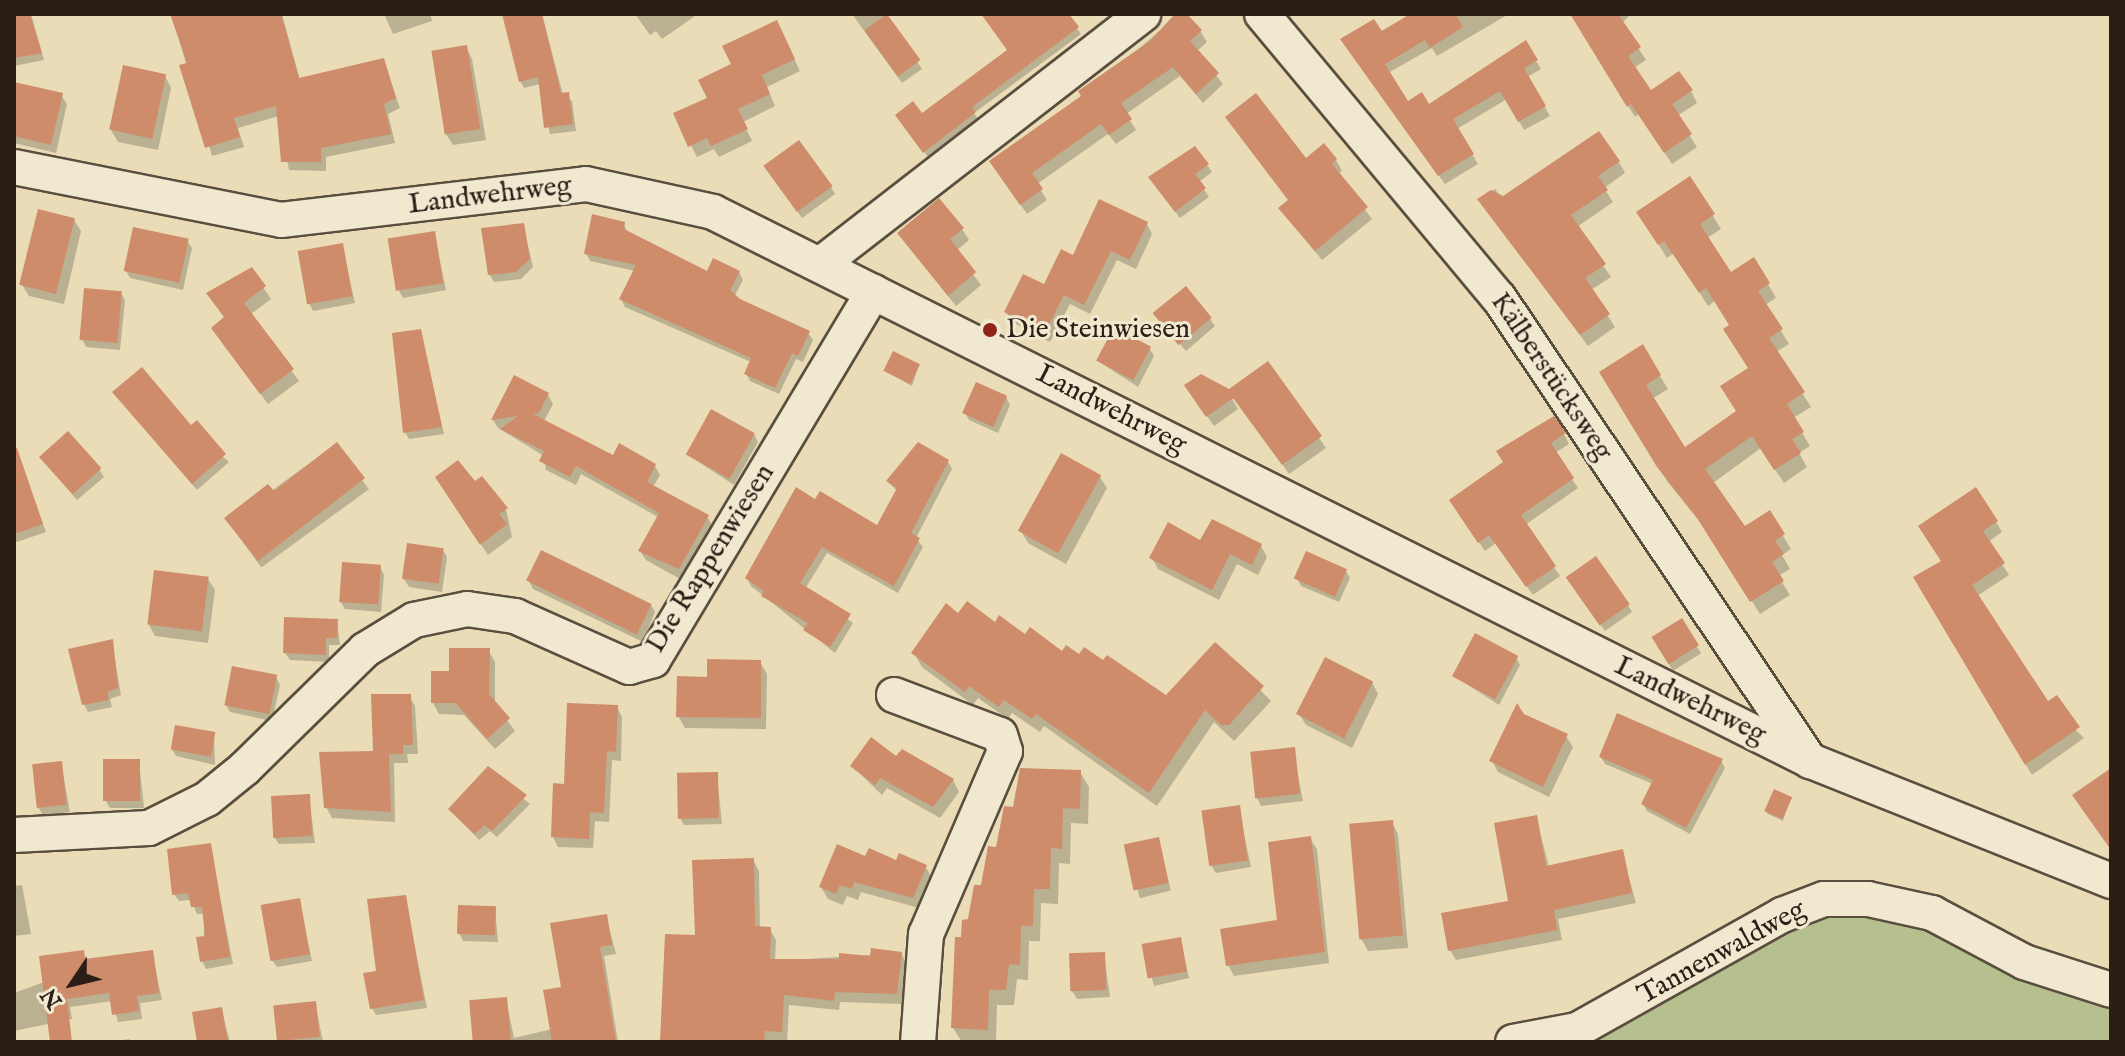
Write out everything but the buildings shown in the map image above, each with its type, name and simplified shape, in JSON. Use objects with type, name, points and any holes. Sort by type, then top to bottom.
[{"type":"street","points":[[821,264],[1143,14]]},
{"type":"street","name":"Kälberstücksweg","points":[[1262,14],[1499,298],[1811,761]]},
{"type":"street","name":"Landwehrweg","points":[[14,167],[281,220],[355,215],[556,185],[607,184],[713,212],[1811,761],[2111,881]]},
{"type":"street","name":"Die Rappenwiesen","points":[[14,835],[149,828],[207,799],[244,769],[365,650],[414,620],[467,609],[515,616],[629,667],[653,660],[873,292]]},
{"type":"street","points":[[894,695],[1000,735],[1005,751],[926,934],[918,1042]]},
{"type":"street","name":"Tannenwaldweg","points":[[1513,1042],[1577,1030],[1782,915],[1824,899],[1868,899],[1932,913],[2024,962],[2111,990]]},
{"type":"green space","points":[[1840,903],[1867,906],[2111,992],[2111,1042],[1577,1042],[1643,1015]]},
{"type":"place","name":"Die Steinwiesen","points":[[990,330]]}]
